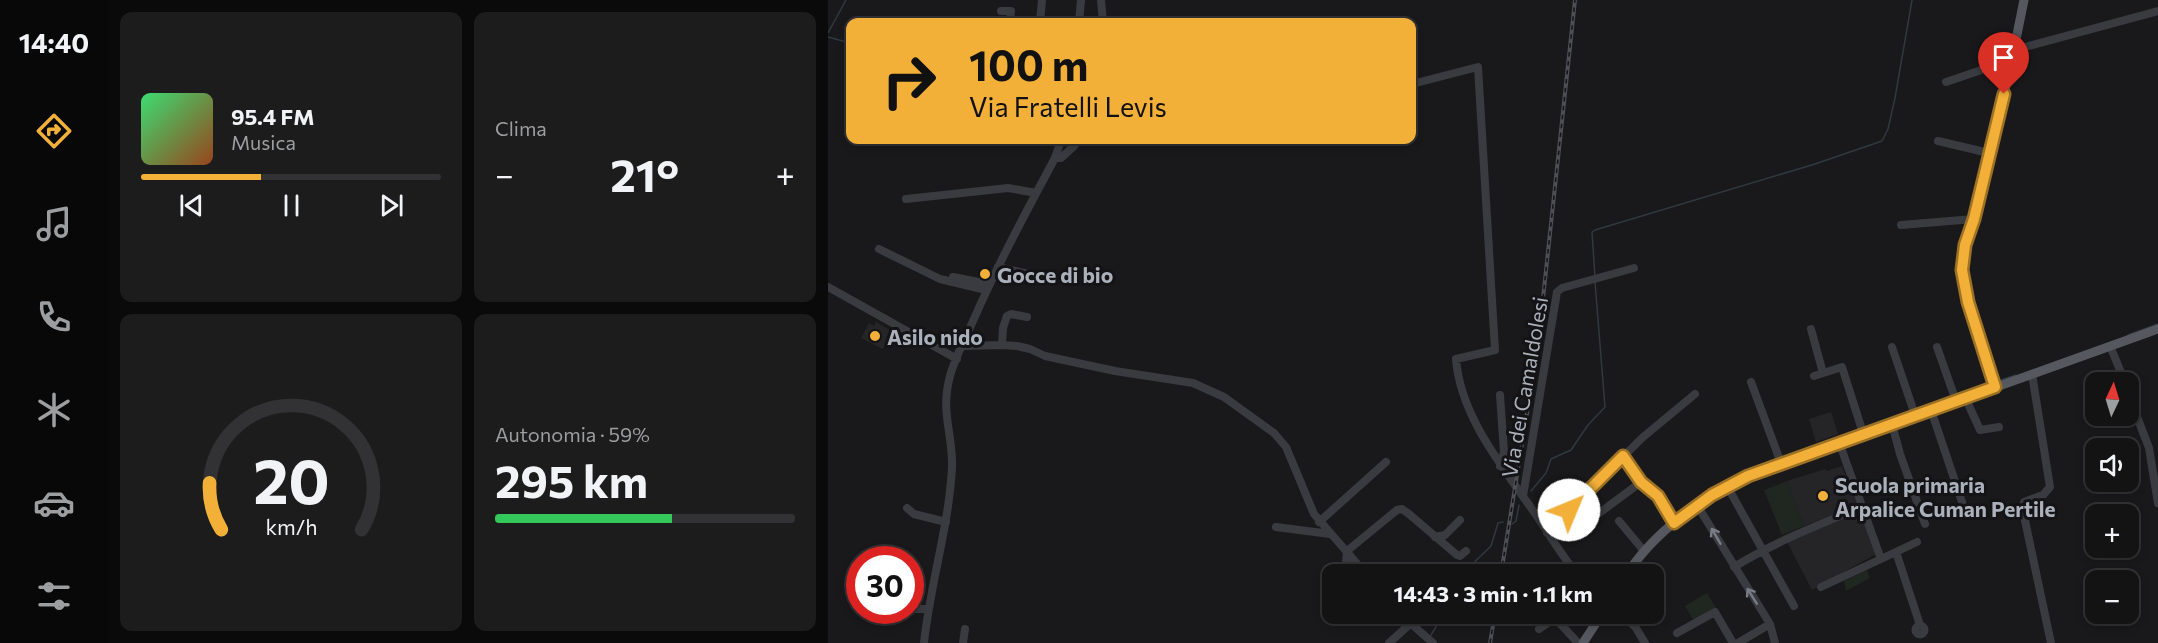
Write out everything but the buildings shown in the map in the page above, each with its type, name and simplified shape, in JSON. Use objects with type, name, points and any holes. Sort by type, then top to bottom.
[{"type":"main road","points":[[1995,387],[1968,302],[1962,270],[1965,245],[1974,219],[2024,0]]},
{"type":"main road","points":[[1636,564],[1644,551],[1674,523],[1727,486],[1781,463],[1863,433],[2158,329]]},
{"type":"main road","points":[[1583,643],[1595,624]]},
{"type":"street","points":[[1040,18],[1042,0]]},
{"type":"street","points":[[1079,18],[1081,0]]},
{"type":"street","points":[[1101,0],[1103,18]]},
{"type":"street","points":[[1000,11],[1011,11],[1010,18]]},
{"type":"street","points":[[1946,82],[2013,55],[2158,11]]},
{"type":"street","name":"Via dei Camaldolesi","points":[[1416,83],[1478,67],[1495,350],[1456,359],[1457,373],[1468,407],[1500,466],[1570,564]]},
{"type":"street","points":[[1938,141],[1989,153]]},
{"type":"street","points":[[924,643],[928,609],[946,522],[952,466],[951,440],[945,410],[945,397],[950,376],[988,287],[1059,144]]},
{"type":"street","points":[[1054,158],[1061,158],[1075,144]]},
{"type":"street","points":[[906,199],[1008,188],[1036,193]]},
{"type":"street","points":[[1901,225],[1974,219]]},
{"type":"street","points":[[879,249],[940,279],[988,287]]},
{"type":"street","points":[[998,267],[1033,275]]},
{"type":"street","name":"Via dei Camaldolesi","points":[[1523,496],[1557,292],[1562,288],[1634,268]]},
{"type":"street","points":[[943,275],[988,287]]},
{"type":"street","points":[[828,287],[957,359]]},
{"type":"street","points":[[1002,345],[1003,328],[1007,316],[1011,314],[1027,317]]},
{"type":"street","points":[[1811,329],[1823,372]]},
{"type":"street","points":[[962,346],[1002,345],[1030,349],[1046,356],[1115,371],[1193,383],[1224,397],[1274,433],[1286,447],[1314,514],[1358,564]]},
{"type":"street","points":[[2110,346],[2121,372]]},
{"type":"street","points":[[1893,347],[1915,416]]},
{"type":"street","points":[[1936,347],[1961,399],[1980,430],[1999,427]]},
{"type":"street","points":[[1814,376],[1842,367],[1863,433]]},
{"type":"street","points":[[2032,374],[2050,487],[2043,495],[2024,502],[2022,511],[2051,643]]},
{"type":"street","points":[[1751,382],[1781,463]]},
{"type":"street","points":[[1547,533],[1642,438],[1695,394]]},
{"type":"street","name":"Via dei Camaldolesi","points":[[1500,395],[1504,452],[1500,466]]},
{"type":"street","points":[[1930,410],[1965,511]]},
{"type":"street","points":[[2139,422],[2149,448],[2158,503]]},
{"type":"street","points":[[1892,424],[1900,454],[1925,524]]},
{"type":"street","points":[[1839,442],[1881,559]]},
{"type":"street","points":[[1623,456],[1641,482],[1658,496],[1674,523]]},
{"type":"street","points":[[1319,522],[1386,462]]},
{"type":"street","points":[[1598,514],[1641,482]]},
{"type":"street","points":[[1727,486],[1794,606]]},
{"type":"street","points":[[1697,505],[1770,624],[1775,643]]},
{"type":"street","points":[[1734,567],[1793,535],[1862,507]]},
{"type":"street","points":[[907,508],[914,514],[946,522]]},
{"type":"street","points":[[1346,564],[1347,551],[1397,510],[1402,509],[1457,555],[1460,556],[1466,551]]},
{"type":"street","points":[[1435,537],[1445,535],[1460,520]]},
{"type":"street","points":[[1619,521],[1644,551]]},
{"type":"street","points":[[1276,527],[1330,534]]},
{"type":"street","points":[[1821,587],[1917,542]]},
{"type":"street","points":[[1896,552],[1920,625]]},
{"type":"street","points":[[1677,633],[1715,612],[1733,643]]},
{"type":"street","points":[[1539,629],[1555,618],[1578,643]]},
{"type":"street","points":[[1389,643],[1410,624],[1433,643]]},
{"type":"street","points":[[1632,624],[1645,643]]},
{"type":"street","points":[[1738,643],[1770,624]]},
{"type":"street","points":[[963,643],[965,629]]},
{"type":"shaded area","name":"Asilo nido","points":[[876,322],[891,331],[883,349],[861,338],[869,323],[874,326]]},
{"type":"shaded area","points":[[1831,412],[1838,434],[1816,442],[1809,419]]},
{"type":"shaded area","name":"Scuola primaria Arpalice Cuman Pertile","points":[[1842,466],[1857,505],[1804,526],[1787,481]]},
{"type":"shaded area","points":[[1787,481],[1804,526],[1782,535],[1764,490]]},
{"type":"shaded area","points":[[1859,511],[1862,512],[1876,548],[1874,555],[1812,590],[1786,540]]},
{"type":"shaded area","points":[[1867,570],[1870,578],[1846,591],[1844,581]]},
{"type":"shaded area","points":[[1707,593],[1716,608],[1694,621],[1685,606]]},
{"type":"waterway","points":[[828,33],[846,0]]},
{"type":"waterway","points":[[1595,277],[1592,232],[1595,230],[1815,164],[1882,141],[1888,129],[1895,98],[1912,0]]},
{"type":"waterway","points":[[2008,55],[2012,36]]},
{"type":"waterway","points":[[828,37],[846,42]]},
{"type":"waterway","points":[[1531,491],[1546,473],[1551,459],[1571,450],[1588,425],[1605,407],[1595,282]]},
{"type":"waterway","points":[[2128,335],[2158,324]]},
{"type":"waterway","points":[[1998,381],[2016,375]]},
{"type":"waterway","points":[[1512,524],[1516,521],[1519,505]]},
{"type":"waterway","points":[[1472,564],[1491,546],[1498,523],[1503,522]]},
{"type":"waterway","points":[[1431,635],[1438,624]]},
{"type":"railway","points":[[1503,564],[1538,345],[1575,0]]},
{"type":"railway","points":[[1490,643],[1493,624]]},
{"type":"place","name":"Gocce di bio","points":[[985,274]]},
{"type":"place","name":"Asilo nido","points":[[875,336]]},
{"type":"place","name":"Scuola primaria Arpalice Cuman Pertile","points":[[1823,496]]},
{"type":"route","points":[[1569,510],[1623,456],[1641,482],[1658,496],[1674,523],[1712,495],[1748,476],[1995,387],[1968,302],[1962,270],[1965,245],[1974,219],[2004,94]]}]
